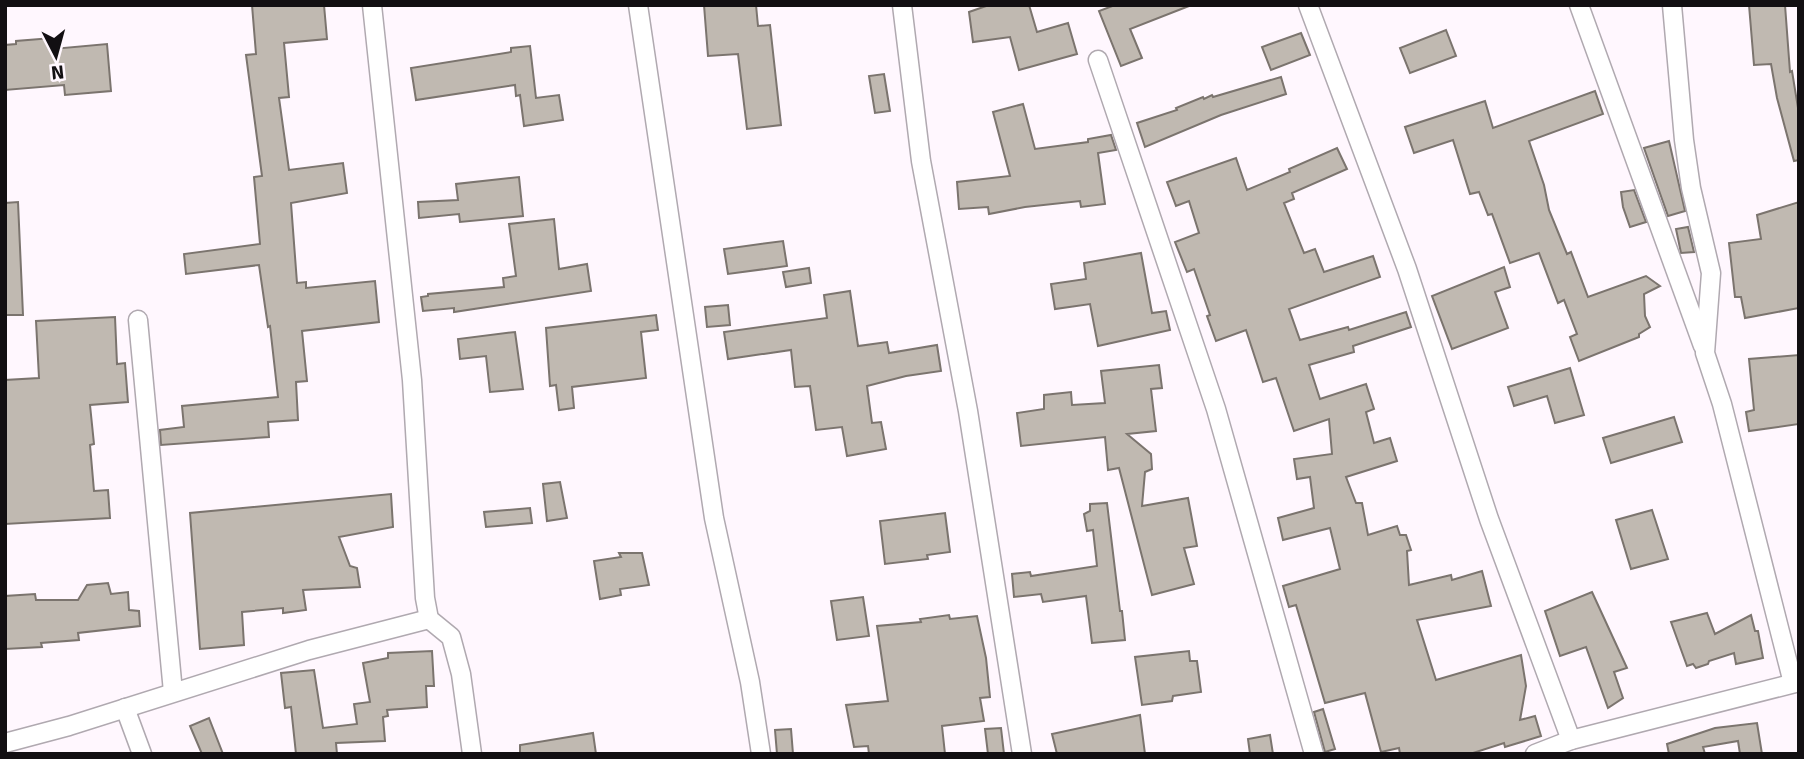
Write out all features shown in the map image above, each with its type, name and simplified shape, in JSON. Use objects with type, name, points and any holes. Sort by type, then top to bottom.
[{"type":"street","points":[[372,5],[412,380],[425,598],[429,620],[451,637],[461,674],[472,754]]},
{"type":"street","points":[[638,5],[714,518],[750,682],[761,754]]},
{"type":"street","points":[[902,5],[921,161],[968,411],[1022,754]]},
{"type":"street","points":[[1308,5],[1407,269],[1489,519],[1571,740]]},
{"type":"street","points":[[1535,754],[1571,740],[1796,683],[1723,404],[1579,5]]},
{"type":"street","points":[[1672,5],[1684,140],[1691,188],[1711,273],[1705,353]]},
{"type":"street","points":[[1098,60],[1216,410],[1314,754]]},
{"type":"street","points":[[138,320],[173,692]]},
{"type":"street","points":[[5,743],[309,650],[429,620]]},
{"type":"street","points":[[125,708],[142,754]]},
{"type":"building","points":[[252,5],[324,5],[327,39],[284,43],[289,97],[279,98],[289,170],[343,163],[347,193],[291,203],[297,283],[306,282],[306,288],[375,281],[379,322],[302,331],[307,381],[296,382],[298,420],[268,422],[269,437],[161,445],[160,430],[184,427],[182,406],[278,397],[270,326],[268,327],[259,265],[186,274],[184,254],[260,244],[254,177],[262,176],[246,55],[256,54]]},
{"type":"building","points":[[704,5],[756,5],[758,26],[770,25],[781,125],[747,129],[738,54],[708,56]]},
{"type":"building","points":[[989,5],[1029,5],[1037,32],[1068,23],[1077,54],[1019,70],[1010,37],[973,42],[969,12]]},
{"type":"building","points":[[1115,5],[1189,6],[1130,29],[1142,58],[1121,66],[1099,11]]},
{"type":"building","points":[[1749,5],[1785,5],[1790,72],[1792,71],[1799,114],[1799,160],[1794,161],[1771,64],[1754,65]]},
{"type":"building","points":[[1446,30],[1456,56],[1410,73],[1400,48]]},
{"type":"building","points":[[1301,33],[1310,55],[1271,70],[1262,47]]},
{"type":"building","points":[[52,38],[53,49],[107,44],[111,91],[65,95],[64,85],[5,90],[5,45],[16,44],[16,41]]},
{"type":"building","points":[[530,46],[536,98],[559,95],[563,120],[524,126],[520,95],[516,96],[515,85],[416,100],[411,68],[511,52],[511,48]]},
{"type":"building","points":[[884,74],[890,111],[875,113],[869,76]]},
{"type":"building","points":[[1281,77],[1286,94],[1221,115],[1145,147],[1137,123],[1177,110],[1176,108],[1203,97],[1213,97]]},
{"type":"building","points":[[1595,91],[1603,114],[1529,141],[1544,185],[1549,210],[1567,254],[1571,252],[1588,297],[1646,276],[1660,286],[1644,294],[1645,316],[1650,327],[1639,334],[1639,337],[1579,361],[1570,337],[1577,334],[1564,300],[1558,303],[1539,253],[1510,263],[1492,214],[1488,215],[1479,192],[1470,194],[1453,140],[1414,153],[1405,127],[1485,101],[1493,128]]},
{"type":"building","points":[[1023,104],[1035,149],[1088,142],[1088,139],[1111,135],[1116,150],[1098,153],[1105,204],[1081,207],[1080,201],[989,214],[988,207],[959,209],[957,182],[1010,176],[993,112]]},
{"type":"building","points":[[1669,141],[1685,211],[1668,216],[1644,148]]},
{"type":"building","points":[[1337,148],[1347,169],[1292,193],[1294,199],[1284,203],[1304,253],[1315,249],[1324,272],[1373,256],[1380,277],[1289,309],[1300,340],[1348,327],[1349,330],[1406,312],[1411,327],[1353,346],[1354,352],[1309,365],[1320,399],[1366,384],[1374,409],[1366,412],[1374,443],[1390,438],[1397,461],[1346,477],[1356,503],[1362,503],[1368,535],[1397,526],[1400,535],[1406,535],[1411,550],[1407,551],[1409,585],[1451,575],[1452,580],[1482,571],[1491,606],[1417,620],[1436,680],[1521,655],[1526,686],[1520,720],[1535,716],[1541,736],[1505,747],[1504,743],[1470,754],[1400,754],[1399,748],[1381,752],[1365,693],[1325,703],[1296,605],[1289,607],[1283,586],[1340,569],[1330,528],[1283,540],[1278,518],[1314,508],[1310,477],[1297,479],[1294,459],[1332,454],[1329,419],[1294,431],[1276,378],[1263,382],[1246,330],[1216,341],[1194,269],[1187,272],[1175,242],[1199,233],[1189,201],[1176,206],[1167,182],[1236,158],[1247,190]]},
{"type":"building","points":[[519,177],[523,216],[460,222],[459,214],[419,218],[418,202],[458,200],[456,184]]},
{"type":"building","points":[[1634,190],[1646,222],[1630,227],[1621,192]]},
{"type":"building","points":[[18,202],[23,315],[5,315],[5,203]]},
{"type":"building","points":[[1799,202],[1799,308],[1745,318],[1741,297],[1735,297],[1729,243],[1761,239],[1757,215]]},
{"type":"building","points":[[554,219],[559,269],[587,264],[591,291],[454,312],[454,308],[423,311],[421,297],[428,294],[504,287],[503,278],[516,276],[509,224]]},
{"type":"building","points":[[1688,227],[1694,252],[1681,253],[1676,229]]},
{"type":"building","points":[[783,241],[787,266],[728,274],[724,249]]},
{"type":"building","points":[[1141,253],[1152,313],[1166,311],[1170,330],[1098,346],[1090,304],[1055,309],[1051,284],[1086,279],[1084,263]]},
{"type":"building","points":[[1504,267],[1510,287],[1495,292],[1508,328],[1452,349],[1432,296]]},
{"type":"building","points":[[809,268],[811,283],[786,287],[783,272]]},
{"type":"building","points":[[850,291],[858,346],[887,342],[889,353],[937,345],[941,371],[867,386],[872,423],[881,422],[886,449],[847,456],[842,427],[816,430],[810,386],[795,387],[791,350],[728,359],[724,332],[827,318],[824,295]]},
{"type":"building","points":[[728,305],[730,325],[707,327],[705,307]]},
{"type":"building","points":[[656,315],[658,330],[641,332],[646,378],[572,387],[574,408],[559,410],[556,385],[550,386],[546,328]]},
{"type":"building","points":[[115,317],[117,364],[125,363],[128,402],[90,405],[94,444],[90,445],[94,491],[108,490],[110,518],[5,524],[5,380],[39,378],[36,321]]},
{"type":"building","points":[[515,332],[523,389],[490,392],[486,356],[460,359],[458,339]]},
{"type":"building","points":[[1799,355],[1799,424],[1749,431],[1746,412],[1754,410],[1749,359]]},
{"type":"building","points":[[1159,365],[1162,388],[1151,389],[1156,431],[1127,434],[1151,454],[1152,469],[1145,472],[1142,506],[1188,498],[1197,546],[1184,548],[1194,584],[1152,595],[1119,468],[1108,470],[1105,437],[1021,446],[1017,413],[1044,409],[1044,395],[1071,392],[1072,405],[1105,403],[1101,371]]},
{"type":"building","points":[[1570,368],[1584,415],[1555,423],[1547,396],[1514,406],[1508,387]]},
{"type":"building","points":[[1674,417],[1682,442],[1611,463],[1603,438]]},
{"type":"building","points":[[560,482],[567,518],[547,521],[543,484]]},
{"type":"building","points":[[391,494],[393,527],[339,537],[350,566],[357,568],[360,587],[303,590],[306,610],[283,613],[283,608],[242,612],[244,645],[200,649],[190,513]]},
{"type":"building","points":[[1107,503],[1125,640],[1092,643],[1086,596],[1043,602],[1041,594],[1014,597],[1012,574],[1030,572],[1031,576],[1097,566],[1093,530],[1087,531],[1084,514],[1090,511],[1090,504]]},
{"type":"building","points":[[530,508],[532,523],[486,527],[484,512]]},
{"type":"building","points":[[1652,510],[1668,559],[1631,569],[1616,520]]},
{"type":"building","points":[[945,513],[950,552],[927,555],[928,559],[885,564],[880,521]]},
{"type":"building","points":[[619,553],[642,553],[649,585],[620,589],[621,595],[600,599],[594,561],[621,557]]},
{"type":"building","points":[[108,583],[111,594],[128,592],[129,610],[139,611],[140,626],[78,633],[79,640],[41,643],[42,647],[5,649],[5,596],[35,594],[36,600],[78,600],[87,585]]},
{"type":"building","points":[[1592,592],[1627,668],[1614,672],[1623,698],[1608,708],[1586,647],[1560,656],[1545,611]]},
{"type":"building","points":[[863,597],[869,636],[837,640],[831,601]]},
{"type":"building","points":[[1707,613],[1715,634],[1751,615],[1755,631],[1758,631],[1763,658],[1736,664],[1734,653],[1696,668],[1693,664],[1687,666],[1671,622]]},
{"type":"building","points":[[949,615],[950,619],[977,616],[986,658],[990,697],[980,698],[984,721],[942,726],[945,754],[869,754],[868,746],[854,747],[846,705],[888,701],[877,626],[921,622],[920,619]]},
{"type":"building","points":[[432,651],[434,686],[426,686],[427,707],[387,710],[388,716],[383,717],[385,741],[336,743],[337,754],[296,754],[291,707],[285,708],[281,673],[314,670],[323,728],[357,724],[354,704],[370,702],[363,663],[388,658],[388,653]]},
{"type":"building","points":[[1189,651],[1190,661],[1197,661],[1201,692],[1173,696],[1172,701],[1142,705],[1135,657]]},
{"type":"building","points":[[1323,709],[1335,749],[1325,752],[1314,712]]},
{"type":"building","points":[[1140,715],[1145,754],[1057,754],[1052,734]]},
{"type":"building","points":[[209,718],[223,754],[202,754],[190,726]]},
{"type":"building","points":[[1757,723],[1762,754],[1740,754],[1738,741],[1703,747],[1705,754],[1669,754],[1667,744],[1715,728]]},
{"type":"building","points":[[1001,728],[1004,754],[988,754],[985,729]]},
{"type":"building","points":[[791,729],[793,754],[777,754],[775,730]]},
{"type":"building","points":[[593,733],[596,754],[520,754],[520,745]]},
{"type":"building","points":[[1270,735],[1273,754],[1250,754],[1248,739]]}]
